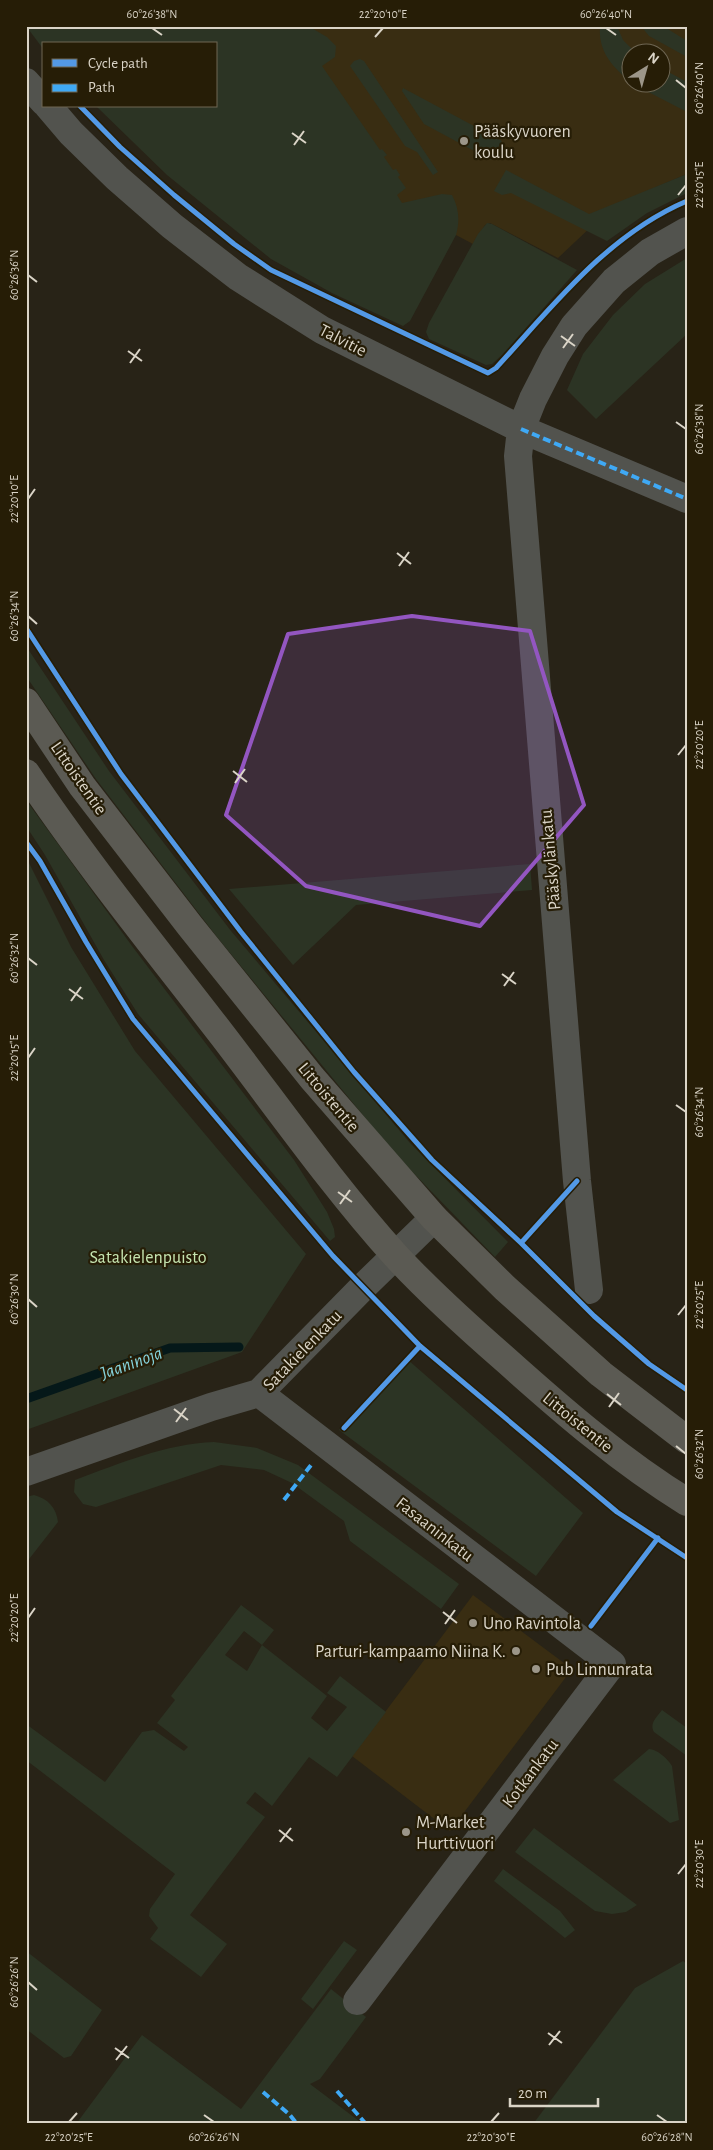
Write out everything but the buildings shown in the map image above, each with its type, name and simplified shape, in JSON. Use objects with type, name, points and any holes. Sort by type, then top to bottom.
[{"type":"main road","name":"Littoistentie","points":[[26,702],[82,786],[190,926],[312,1078],[434,1218],[505,1288],[601,1374],[687,1440]]},
{"type":"main road","name":"Littoistentie","points":[[26,773],[50,808],[164,959],[357,1210],[396,1256],[453,1314],[550,1399],[632,1465],[687,1502]]},
{"type":"street","points":[[26,82],[42,100]]},
{"type":"street","name":"Talvitie","points":[[50,108],[71,133],[172,226],[238,278],[322,330],[522,429],[687,499]]},
{"type":"street","name":"Pääskylänkatu","points":[[589,1290],[576,1171],[518,456],[522,429],[533,399],[555,356],[574,326],[594,301],[614,281],[650,252],[687,231]]},
{"type":"street","name":"Satakielenkatu","points":[[26,1472],[211,1406],[259,1393],[434,1218]]},
{"type":"street","name":"Fasaaninkatu","points":[[259,1393],[612,1664]]},
{"type":"street","name":"Kotkankatu","points":[[357,2001],[612,1664]]},
{"type":"highlighted area","points":[[412,616],[530,631],[584,805],[480,926],[306,886],[226,815],[288,634]]},
{"type":"shaded area","name":"Pääskyvuoren koulu","points":[[130,26],[687,26],[687,174],[647,191],[593,225],[558,258],[490,223],[485,225],[473,244],[456,235],[415,222],[218,107],[218,42],[206,42]]},
{"type":"shaded area","points":[[473,1595],[572,1669],[450,1831],[352,1756]]},
{"type":"green space","points":[[26,26],[308,26],[327,37],[336,46],[335,57],[322,66],[380,150],[382,149],[387,155],[384,157],[393,170],[396,169],[400,175],[398,177],[406,188],[397,195],[402,203],[442,194],[452,195],[456,205],[458,225],[456,235],[410,321],[403,326],[332,293],[271,259],[167,175],[98,108],[218,108],[218,42],[42,42],[42,47]]},
{"type":"green space","points":[[600,26],[617,26],[625,42],[620,42],[620,73],[604,51]]},
{"type":"green space","points":[[641,26],[663,26],[687,41],[687,57],[670,48],[670,42],[660,42],[649,36]]},
{"type":"green space","points":[[360,59],[364,61],[438,172],[433,175],[417,152],[405,146],[350,66],[354,61]]},
{"type":"green space","points":[[670,73],[687,82],[687,112],[648,92],[670,92]]},
{"type":"green space","points":[[403,88],[502,141],[491,160],[424,124],[402,91]]},
{"type":"green space","points":[[506,170],[589,214],[687,174],[687,193],[647,213],[607,241],[511,193],[502,195],[494,191]]},
{"type":"green space","points":[[487,223],[577,270],[502,355],[492,364],[486,365],[429,339],[426,332],[429,323],[478,234]]},
{"type":"green space","points":[[687,258],[687,334],[596,419],[567,390],[583,354],[613,315],[645,284]]},
{"type":"green space","points":[[26,646],[109,771],[231,931],[410,1143],[508,1242],[495,1257],[394,1153],[217,937],[96,779],[26,676]]},
{"type":"green space","points":[[26,800],[132,946],[294,1160],[327,1212],[335,1237],[330,1241],[138,1014],[104,960],[45,855],[26,826]]},
{"type":"green space","name":"Satakielenpuisto","points":[[26,857],[71,947],[135,1051],[306,1254],[242,1352],[26,1430]]},
{"type":"green space","points":[[530,864],[532,890],[356,905],[293,965],[229,889]]},
{"type":"green space","points":[[407,1359],[583,1513],[536,1576],[339,1430]]},
{"type":"green space","points":[[214,1442],[257,1448],[298,1465],[459,1584],[441,1609],[350,1541],[344,1521],[292,1483],[264,1470],[221,1465],[96,1507],[83,1504],[74,1492],[75,1480],[126,1461],[178,1446]]},
{"type":"green space","points":[[34,1495],[50,1504],[58,1522],[26,1563],[26,1497]]},
{"type":"green space","points":[[241,1605],[274,1630],[262,1645],[327,1696],[311,1718],[327,1731],[347,1707],[327,1693],[340,1676],[386,1712],[337,1777],[309,1757],[272,1806],[255,1792],[246,1803],[265,1817],[190,1915],[227,1944],[201,1977],[150,1939],[158,1928],[149,1916],[150,1909],[175,1874],[26,1760],[26,1724],[105,1782],[142,1732],[154,1730],[184,1751],[188,1747],[157,1723],[175,1700],[171,1696]],"holes":[[[244,1631],[262,1645],[247,1671],[225,1655]]]},
{"type":"green space","points":[[662,1710],[687,1728],[687,1756],[654,1732],[653,1723]]},
{"type":"green space","points":[[649,1749],[662,1755],[672,1766],[679,1820],[670,1823],[613,1780]]},
{"type":"green space","points":[[534,1828],[637,1905],[626,1912],[612,1914],[595,1911],[515,1852]]},
{"type":"green space","points":[[503,1869],[560,1911],[575,1930],[565,1938],[494,1881]]},
{"type":"green space","points":[[344,1941],[357,1950],[313,2009],[301,1999]]},
{"type":"green space","points":[[26,1951],[102,2010],[71,2056],[64,2058],[26,2029]]},
{"type":"green space","points":[[683,1961],[687,1964],[687,2124],[533,2124],[635,1988]]},
{"type":"green space","points":[[331,1989],[366,2017],[320,2079],[310,2084],[363,2124],[76,2124],[142,2035],[241,2109]]},
{"type":"waterway","name":"Jaaninoja","points":[[26,1399],[170,1348],[239,1347]]},
{"type":"marked path","points":[[521,429],[687,499]]},
{"type":"marked path","points":[[284,1500],[311,1465]]},
{"type":"marked path","points":[[337,2091],[366,2124]]},
{"type":"marked path","points":[[263,2092],[290,2115],[297,2124]]},
{"type":"cycle path","points":[[82,108],[120,147],[174,195],[234,244],[271,270],[488,373],[496,368],[560,297],[606,252],[658,215],[687,201]]},
{"type":"cycle path","points":[[26,628],[121,774],[241,932],[354,1072],[432,1160],[521,1243],[594,1316],[649,1364],[687,1390]]},
{"type":"cycle path","points":[[26,842],[40,861],[133,1019],[333,1256],[420,1346],[617,1512],[687,1558]]},
{"type":"cycle path","points":[[521,1243],[577,1181]]},
{"type":"cycle path","points":[[344,1428],[420,1346]]},
{"type":"cycle path","points":[[591,1626],[658,1538]]},
{"type":"place","name":"Pääskyvuoren koulu","points":[[464,141]]},
{"type":"place","name":"Uno Ravintola","points":[[473,1623]]},
{"type":"place","name":"Parturi-kampaamo Niina K.","points":[[516,1651]]},
{"type":"place","name":"Pub Linnunrata","points":[[536,1669]]},
{"type":"place","name":"M-Market Hurttivuori","points":[[406,1832]]}]
